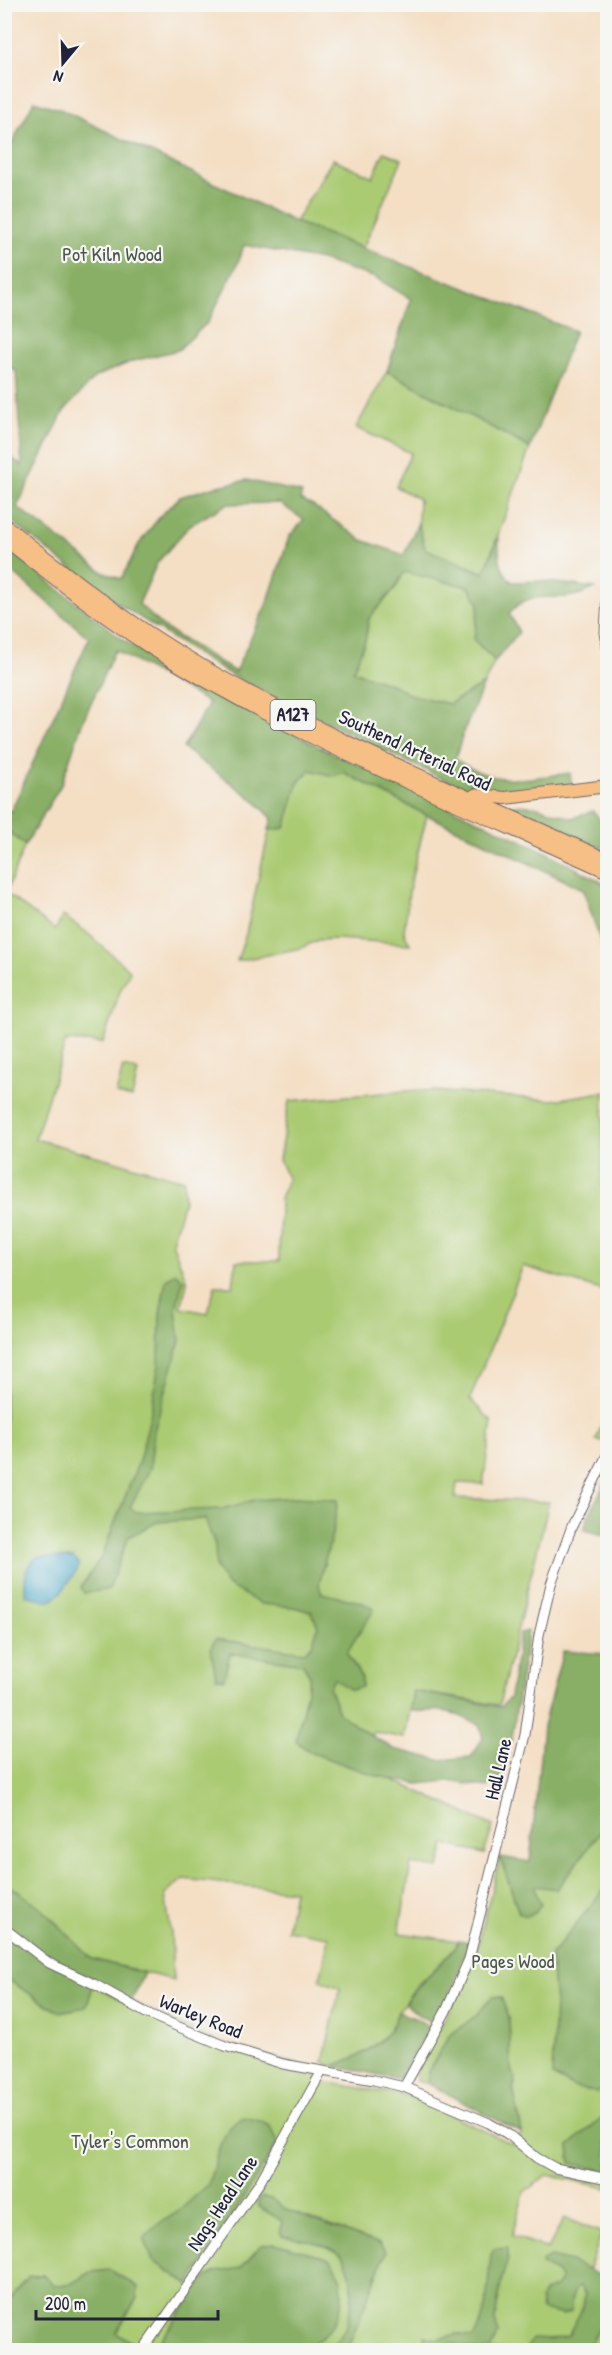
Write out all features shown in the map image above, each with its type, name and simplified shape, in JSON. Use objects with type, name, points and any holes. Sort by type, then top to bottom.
[{"type":"highway","name":"Southend Arterial Road","points":[[4,524],[118,612],[197,663],[299,718],[608,860]]},
{"type":"highway","name":"Southend Arterial Road","points":[[4,539],[113,622],[215,686],[307,734],[608,872]]},
{"type":"highway","name":"A127","points":[[459,792],[505,798],[608,786]]},
{"type":"street","points":[[608,580],[605,632],[608,653]]},
{"type":"street","name":"Hall Lane","points":[[404,2087],[446,2011],[469,1959],[525,1735],[539,1635],[551,1584],[572,1526],[608,1453]]},
{"type":"street","name":"Warley Road","points":[[4,1928],[50,1963],[148,2014],[225,2046],[283,2064],[404,2087],[489,2123],[509,2135],[537,2158],[555,2168],[608,2179]]},
{"type":"street","name":"Nags Head Lane","points":[[143,2350],[260,2182],[322,2071]]},
{"type":"green space","name":"Pot Kiln Wood","points":[[34,101],[62,110],[295,222],[575,331],[530,448],[387,371],[411,299],[376,278],[321,260],[244,245],[238,263],[208,322],[178,350],[133,361],[95,377],[64,411],[17,507],[103,572],[121,579],[139,544],[160,516],[180,497],[247,480],[302,493],[300,500],[313,506],[362,540],[404,555],[418,523],[425,549],[484,573],[499,536],[500,561],[504,572],[512,582],[542,581],[595,588],[572,596],[532,598],[517,606],[509,613],[519,632],[495,661],[474,640],[479,603],[469,587],[404,572],[396,587],[369,618],[365,641],[353,671],[396,686],[408,694],[449,704],[484,684],[455,759],[484,774],[511,779],[570,773],[572,787],[528,792],[498,792],[454,784],[251,686],[214,665],[122,606],[5,516],[5,452],[22,466],[16,371],[5,364],[4,218],[7,215],[4,212],[4,158],[8,151],[5,149],[5,139],[12,143]],"holes":[[[279,503],[304,520],[289,537],[268,601],[235,672],[163,627],[139,604],[157,563],[190,525],[227,504]]]},
{"type":"green space","points":[[384,152],[402,159],[363,248],[295,222],[333,159],[373,177]]},
{"type":"green space","points":[[387,371],[530,448],[484,573],[425,549],[418,523],[419,499],[396,487],[411,453],[356,428]]},
{"type":"green space","points":[[5,547],[125,641],[184,678],[320,747],[544,851],[607,885],[607,961],[583,889],[427,815],[343,772],[334,776],[310,770],[298,783],[285,828],[269,830],[272,818],[253,799],[183,748],[209,703],[115,650],[82,723],[61,785],[25,845],[5,828],[4,809],[11,811],[89,638],[5,566]]},
{"type":"green space","points":[[403,571],[469,587],[479,603],[474,640],[495,661],[484,684],[449,704],[408,694],[351,671],[365,641],[369,618],[396,587]]},
{"type":"green space","points":[[209,703],[427,815],[410,884],[404,932],[410,944],[337,939],[318,940],[301,948],[237,961],[246,934],[272,818],[253,799],[183,748]]},
{"type":"green space","points":[[513,805],[535,806],[572,818],[593,811],[607,826],[607,850],[520,814]]},
{"type":"green space","points":[[5,829],[25,845],[6,893],[55,930],[63,916],[85,931],[130,971],[120,991],[103,1043],[66,1041],[35,1139],[184,1180],[184,1201],[172,1242],[187,1282],[181,1308],[208,1313],[215,1286],[233,1286],[236,1261],[279,1261],[280,1198],[288,1179],[279,1160],[289,1101],[419,1090],[553,1100],[604,1092],[601,1183],[608,1197],[607,1292],[523,1266],[470,1399],[492,1422],[483,1484],[457,1483],[455,1498],[549,1502],[499,1705],[413,1691],[405,1738],[374,1732],[361,1765],[493,1826],[484,1854],[445,1844],[439,1868],[411,1864],[399,1933],[459,1941],[450,1956],[416,1986],[398,2012],[393,2028],[366,2053],[334,2066],[323,2062],[340,1988],[320,1980],[329,1937],[287,1930],[294,1891],[183,1879],[165,1895],[171,1932],[173,1980],[92,1959],[40,1907],[5,1882]]},
{"type":"green space","points":[[123,1067],[138,1071],[132,1098],[116,1094]]},
{"type":"green space","points":[[176,1273],[183,1280],[176,1309],[180,1341],[154,1431],[150,1469],[130,1507],[136,1512],[222,1509],[254,1500],[297,1497],[338,1500],[333,1531],[319,1583],[321,1593],[361,1602],[374,1609],[347,1654],[362,1678],[362,1687],[351,1690],[334,1678],[329,1688],[340,1714],[394,1749],[439,1760],[471,1757],[483,1738],[479,1724],[447,1712],[410,1710],[413,1691],[501,1707],[510,1697],[520,1633],[528,1631],[512,1738],[500,1781],[487,1787],[448,1781],[418,1784],[373,1775],[310,1752],[296,1741],[310,1676],[303,1664],[230,1653],[224,1679],[216,1678],[211,1648],[215,1639],[304,1652],[312,1645],[318,1627],[312,1612],[294,1607],[261,1604],[227,1585],[216,1568],[215,1545],[205,1519],[157,1522],[128,1537],[109,1589],[84,1593],[81,1587],[102,1556],[139,1461],[150,1417],[159,1364],[160,1314],[166,1279]]},
{"type":"green space","points":[[607,1411],[607,1439],[596,1440]]},
{"type":"green space","points":[[607,1478],[607,1536],[584,1530]]},
{"type":"green space","points":[[563,1651],[607,1654],[607,1823],[557,1889],[535,1886],[541,1904],[535,1913],[526,1916],[519,1913],[500,1857],[530,1862],[543,1726]]},
{"type":"green space","points":[[607,1823],[607,1886],[551,1955],[555,2003],[597,2093],[607,2085],[607,2113],[569,2146],[571,2163],[607,2171],[607,2188],[548,2175],[524,2192],[512,2236],[548,2249],[564,2218],[602,2233],[588,2271],[607,2279],[607,2350],[5,2350],[4,1927],[50,1963],[219,2043],[322,2071],[317,2081],[410,2096],[512,2144],[522,2133],[513,2089],[516,2079],[511,2071],[509,2018],[492,1997],[477,2015],[449,2036],[428,2072],[429,2084],[417,2081],[415,2074],[465,1981],[477,1948],[500,1857],[519,1913],[535,1891],[535,1885],[557,1889]]},
{"type":"green space","points":[[4,1882],[40,1907],[92,1959],[144,1973],[130,2005],[94,1984],[86,2007],[59,2012],[5,1978]]},
{"type":"green space","points":[[607,1886],[608,2085],[597,2093],[574,2087],[552,2076],[555,2003],[551,1955]]},
{"type":"green space","points":[[459,1941],[469,1943],[451,1993],[434,2024],[417,2014],[405,2003]]},
{"type":"green space","points":[[492,1997],[501,1997],[509,2018],[511,2071],[516,2079],[513,2089],[522,2133],[429,2084],[428,2072],[449,2036],[477,2015]]},
{"type":"green space","points":[[398,2012],[417,2019],[430,2028],[399,2079],[334,2066],[373,2047],[388,2032]]},
{"type":"green space","points":[[607,2113],[607,2171],[571,2163],[569,2146]]},
{"type":"green space","points":[[243,2117],[270,2126],[277,2144],[189,2284],[153,2261],[144,2238],[208,2185],[220,2145],[229,2128]]},
{"type":"green space","points":[[263,2197],[271,2199],[289,2211],[380,2244],[386,2252],[347,2350],[325,2350],[339,2338],[344,2330],[351,2308],[352,2283],[346,2262],[340,2254],[327,2247],[282,2236],[280,2230],[282,2221],[258,2206],[258,2202]]},
{"type":"green space","points":[[274,2243],[325,2257],[338,2270],[342,2294],[340,2310],[332,2326],[324,2335],[305,2350],[162,2350],[161,2340],[205,2278],[216,2272],[241,2268],[261,2245]]},
{"type":"green space","points":[[508,2248],[508,2259],[502,2278],[495,2319],[498,2333],[490,2350],[475,2350],[456,2344],[428,2350],[424,2336],[436,2339],[458,2334],[474,2338],[485,2308],[491,2255],[494,2249]]},
{"type":"green space","points":[[550,2257],[571,2262],[607,2279],[607,2316],[586,2350],[526,2350],[532,2339],[550,2340],[568,2336],[583,2307],[585,2294],[579,2286],[573,2295],[571,2312],[563,2315],[542,2310],[540,2299],[545,2291],[556,2287],[561,2281],[557,2273],[542,2264],[543,2260]]},
{"type":"green space","points":[[110,2270],[138,2287],[137,2298],[116,2333],[134,2344],[138,2350],[5,2350],[5,2306],[29,2276],[43,2275],[53,2285],[69,2285],[91,2272]]},
{"type":"water","points":[[38,1557],[73,1558],[80,1565],[63,1590],[50,1601],[25,1595],[27,1568]]},
{"type":"park label","name":"Pages Wood","points":[[513,1961]]},
{"type":"park label","name":"Tyler's Common","points":[[130,2141]]}]
